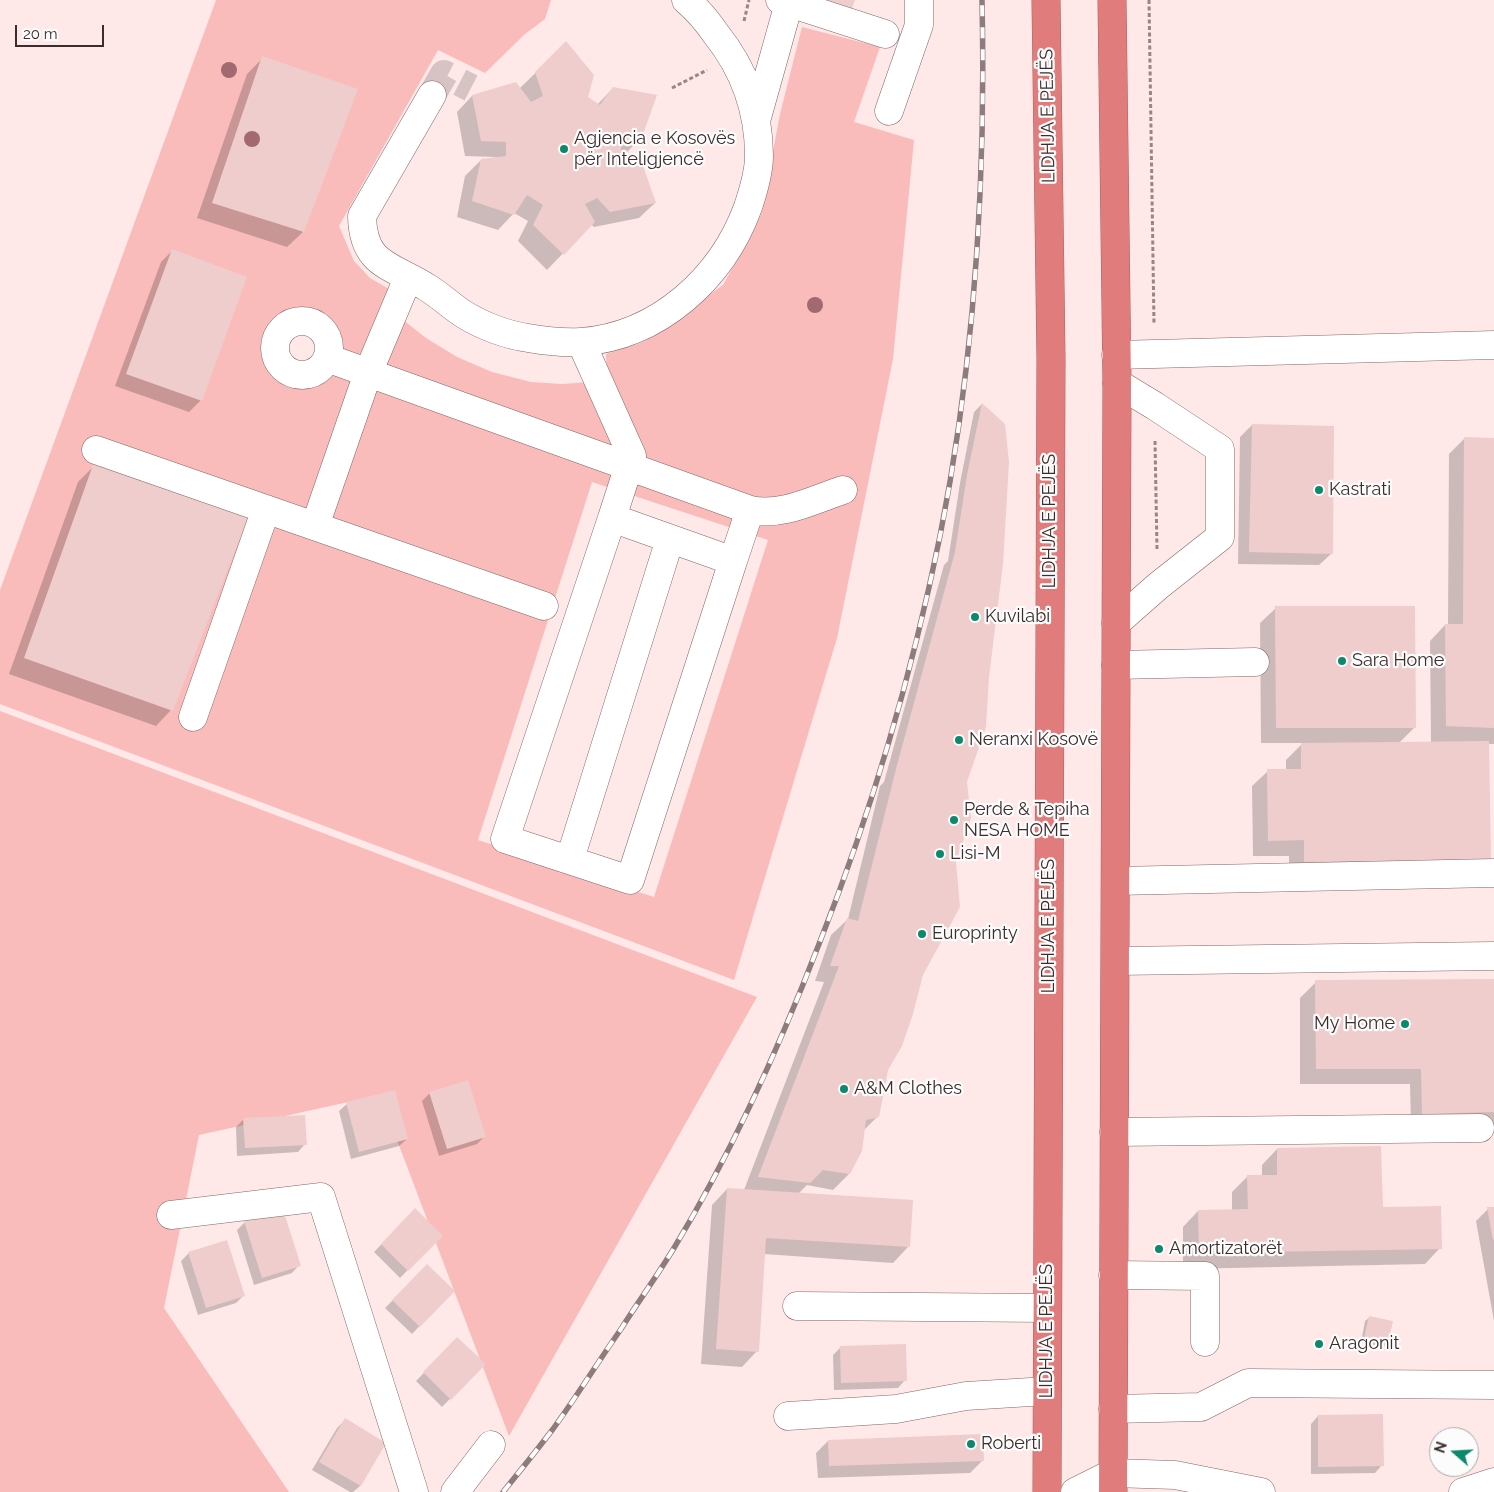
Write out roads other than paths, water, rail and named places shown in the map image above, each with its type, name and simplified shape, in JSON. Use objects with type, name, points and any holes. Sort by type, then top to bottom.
[{"type":"highway","name":"LIDHJA E PEJËS","points":[[1046,0],[1051,358],[1047,1308],[1050,1489]]},
{"type":"highway","points":[[1112,0],[1116,355],[1116,961],[1113,1482]]},
{"type":"street","points":[[432,94],[362,216],[362,231],[366,244],[374,257],[388,267],[437,294],[465,315],[502,331],[527,338],[580,342],[606,338],[630,331],[652,321],[674,307],[698,288],[719,263],[740,230],[753,193],[759,158],[756,121],[745,81],[730,51],[697,9],[686,0]]},
{"type":"street","points":[[890,111],[918,25],[920,0]]},
{"type":"street","points":[[756,121],[785,1],[885,34]]},
{"type":"street","points":[[315,526],[368,374],[408,278]]},
{"type":"street","points":[[580,342],[632,456],[506,838],[630,880],[750,510]]},
{"type":"street","points":[[1116,355],[1494,345]]},
{"type":"street","points":[[327,358],[750,510],[763,513],[778,512],[843,490]]},
{"type":"street","points":[[1116,384],[1155,406],[1220,448],[1220,537],[1158,586],[1116,623]]},
{"type":"street","points":[[96,450],[544,606]]},
{"type":"street","points":[[193,717],[266,509]]},
{"type":"street","points":[[612,518],[733,561]]},
{"type":"street","points":[[570,859],[670,539]]},
{"type":"street","points":[[1116,665],[1254,662]]},
{"type":"street","points":[[1116,881],[1494,873]]},
{"type":"street","points":[[1116,961],[1494,956]]},
{"type":"street","points":[[1114,1132],[1480,1128]]},
{"type":"street","points":[[172,1216],[321,1197],[414,1492]]},
{"type":"street","points":[[1113,1275],[1204,1276],[1205,1342]]},
{"type":"street","points":[[797,1306],[1047,1308]]},
{"type":"street","points":[[1113,1409],[1201,1407],[1248,1383],[1494,1385]]},
{"type":"street","points":[[788,1416],[896,1409],[966,1396],[1047,1391]]},
{"type":"street","points":[[455,1492],[491,1444]]},
{"type":"street","points":[[1075,1492],[1113,1482],[1174,1476],[1261,1492]]},
{"type":"street","points":[[1463,1492],[1494,1482]]},
{"type":"tunnel","points":[[432,95],[444,74],[471,88]]},
{"type":"railway","points":[[503,1492],[571,1404],[661,1269],[716,1175],[788,1022],[838,895],[873,794],[917,640],[929,588],[952,470],[962,403],[970,336],[980,202],[983,67],[982,0]]},
{"type":"place","name":"Agjencia e Kosovës për Inteligjencë","points":[[564,149]]},
{"type":"place","name":"Kastrati","points":[[1319,490]]},
{"type":"place","name":"Kuvilabi","points":[[975,617]]},
{"type":"place","name":"Sara Home","points":[[1342,661]]},
{"type":"place","name":"Neranxi Kosovë","points":[[959,740]]},
{"type":"place","name":"Perde & Tepiha NESA HOME","points":[[954,820]]},
{"type":"place","name":"Lisi-M","points":[[940,854]]},
{"type":"place","name":"Europrinty","points":[[922,934]]},
{"type":"place","name":"My Home","points":[[1405,1024]]},
{"type":"place","name":"A&M Clothes","points":[[844,1089]]},
{"type":"place","name":"Amortizatorët","points":[[1159,1249]]},
{"type":"place","name":"Aragonit","points":[[1319,1344]]},
{"type":"place","name":"Roberti","points":[[971,1444]]}]
